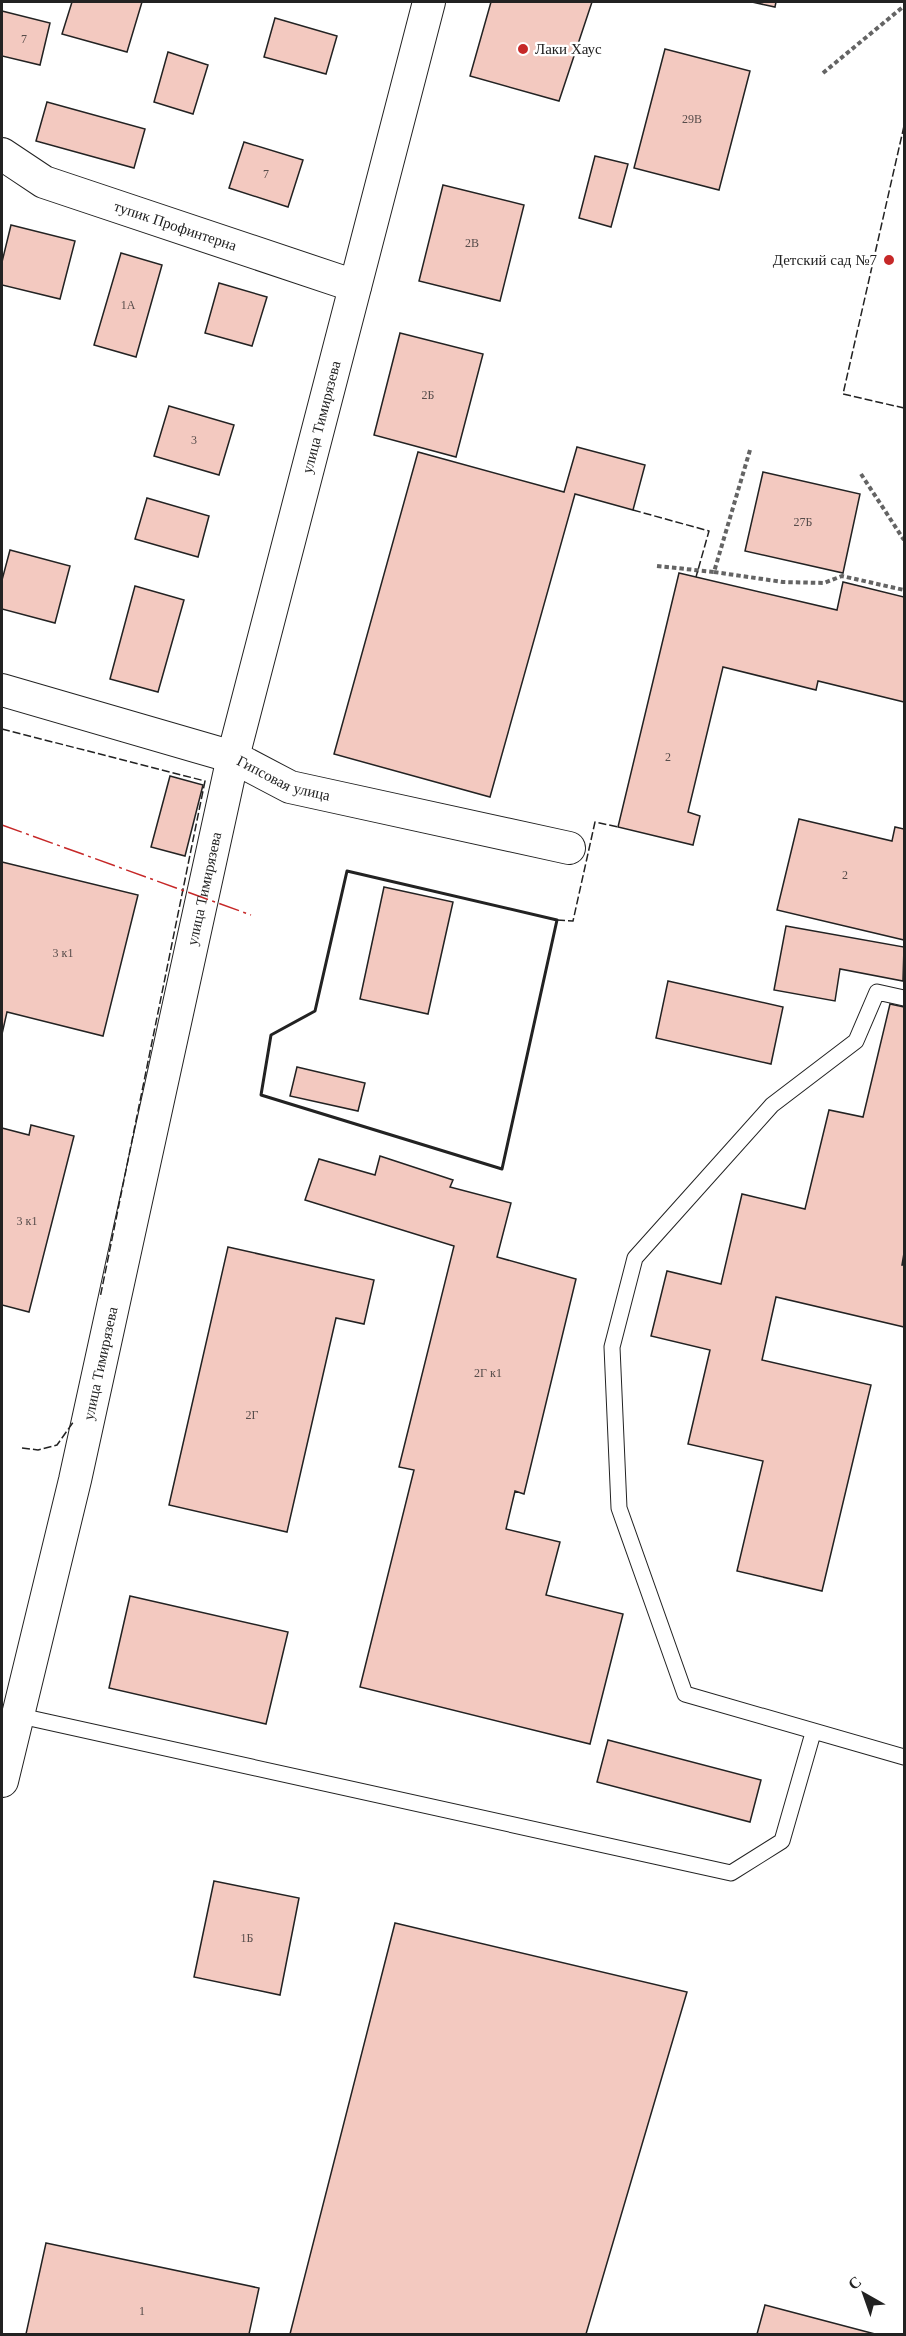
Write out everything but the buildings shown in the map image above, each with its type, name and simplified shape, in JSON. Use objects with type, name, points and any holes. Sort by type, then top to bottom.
[{"type":"street","name":"улица Тимирязева","points":[[2,1781],[16,1715],[75,1480],[233,756],[429,2]]},
{"type":"street","name":"тупик Профинтерна","points":[[2,154],[44,182],[355,286]]},
{"type":"street","name":"Гипсовая улица","points":[[2,690],[233,756],[290,787],[569,848]]},
{"type":"lane","points":[[904,998],[877,992],[856,1041],[772,1105],[635,1258],[612,1347],[619,1508],[685,1694],[904,1757]]},
{"type":"lane","points":[[16,1715],[731,1873],[782,1841],[813,1732]]},
{"type":"path","points":[[823,73],[904,6]]},
{"type":"path","points":[[714,573],[750,450]]},
{"type":"path","points":[[861,474],[904,540]]},
{"type":"path","points":[[657,566],[793,582],[824,583],[842,576],[904,590]]},
{"type":"fence","points":[[904,126],[843,394],[904,408]]},
{"type":"fence","points":[[633,510],[709,531],[696,577]]},
{"type":"fence","points":[[2,729],[205,781],[100,1298]]},
{"type":"fence","points":[[557,920],[573,921],[595,822],[618,827]]},
{"type":"fence","points":[[22,1448],[38,1450],[57,1445],[74,1421]]},
{"type":"wall","points":[[347,871],[557,920],[502,1169],[261,1095],[271,1035],[315,1011],[347,871]]},
{"type":"power","points":[[2,825],[251,915]]},
{"type":"place","name":"Лаки Хаус","points":[[523,49]]},
{"type":"place","name":"Детский сад №7","points":[[889,260]]}]
